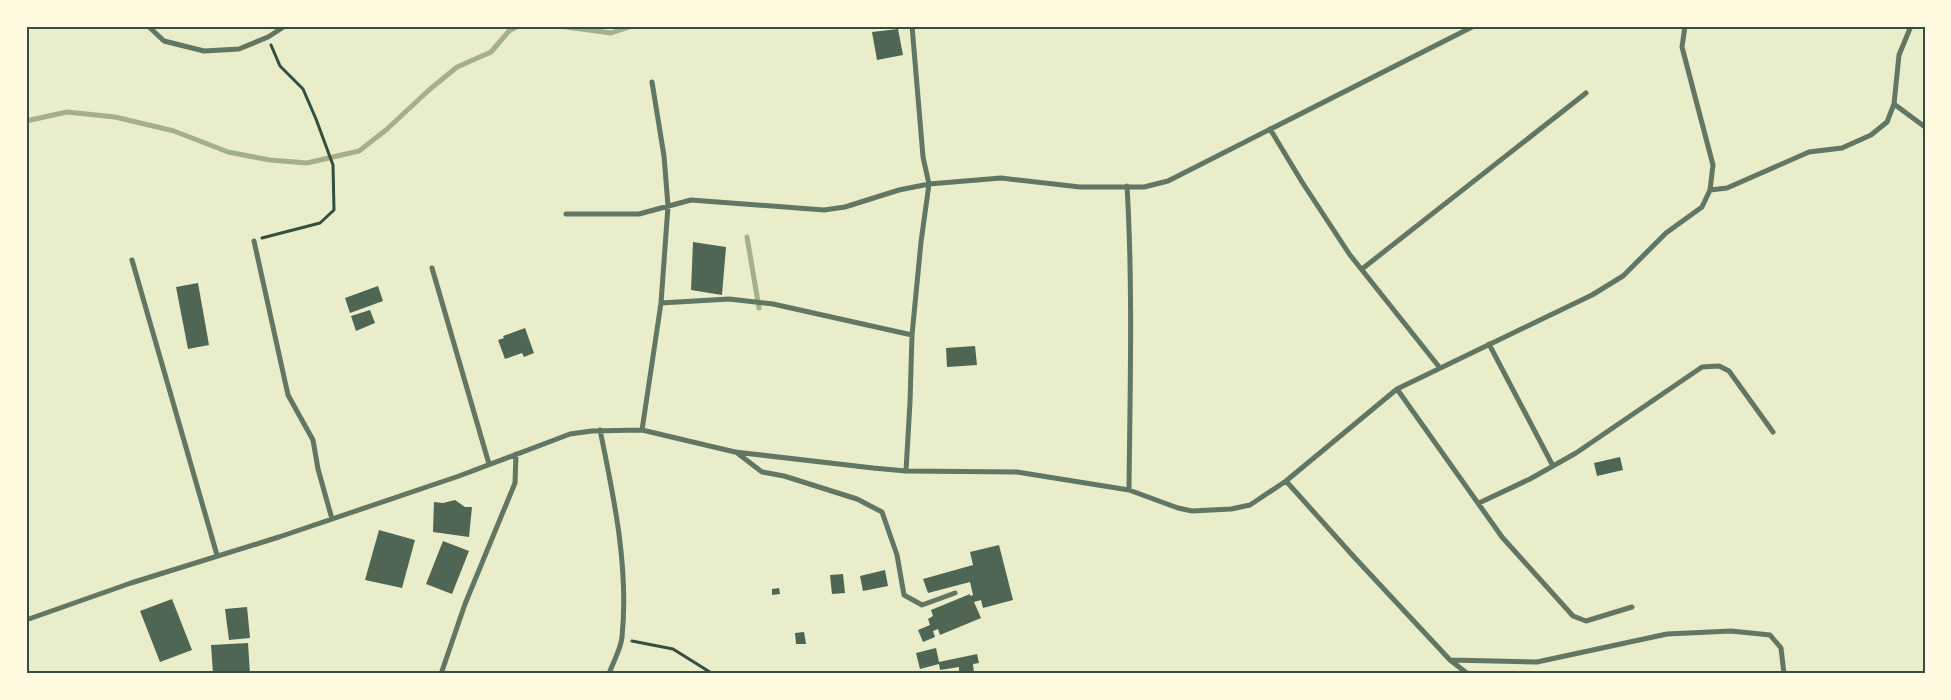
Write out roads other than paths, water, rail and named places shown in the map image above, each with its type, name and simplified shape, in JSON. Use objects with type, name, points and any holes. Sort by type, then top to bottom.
[{"type":"street","points":[[148,26],[164,41],[204,51],[239,49],[268,37],[285,26]]},
{"type":"street","points":[[906,470],[912,335],[929,184],[920,121],[912,26]]},
{"type":"street","points":[[566,214],[639,214],[692,200],[824,210],[845,207],[898,190],[929,184],[1001,178],[1080,186],[1144,187],[1168,181],[1474,26]]},
{"type":"street","points":[[26,620],[218,555],[332,519],[570,434],[600,430],[642,430],[736,452],[906,470],[1017,472],[1128,490],[1178,508],[1192,511],[1230,509],[1250,505],[1286,481],[1397,389],[1592,295],[1623,276],[1666,232],[1702,207],[1710,190],[1713,166],[1705,142],[1682,47],[1685,26]]},
{"type":"street","points":[[1710,190],[1727,188],[1809,152],[1842,148],[1871,135],[1886,122],[1894,104],[1899,55],[1911,26]]},
{"type":"street","points":[[642,430],[661,303],[668,206],[664,156],[652,82]]},
{"type":"street","points":[[1362,269],[1586,93]]},
{"type":"street","points":[[1894,104],[1925,127]]},
{"type":"street","points":[[1270,129],[1302,182],[1362,269],[1440,368]]},
{"type":"street","points":[[1127,186],[1131,243],[1128,490]]},
{"type":"street","points":[[254,240],[288,395],[313,440],[318,468],[332,519]]},
{"type":"street","points":[[132,260],[218,555]]},
{"type":"street","points":[[432,268],[489,464]]},
{"type":"street","points":[[661,303],[729,299],[773,304],[912,335]]},
{"type":"street","points":[[1490,344],[1553,466]]},
{"type":"street","points":[[1479,503],[1576,453],[1702,367],[1710,365],[1719,366],[1729,371],[1773,432]]},
{"type":"street","points":[[1397,389],[1502,537],[1573,616],[1586,621],[1632,607]]},
{"type":"street","points":[[600,430],[614,498],[623,575],[622,639],[610,674]]},
{"type":"street","points":[[736,452],[762,472],[784,476],[857,499],[882,512],[897,555],[904,595],[922,605],[955,593]]},
{"type":"street","points":[[440,674],[465,604],[515,483],[516,454]]},
{"type":"street","points":[[1286,481],[1450,660],[1468,674]]},
{"type":"street","points":[[1450,660],[1537,662],[1667,634],[1731,631],[1770,635],[1781,648],[1784,674]]},
{"type":"waterway","points":[[26,121],[67,112],[115,117],[174,131],[228,152],[270,160],[307,163],[359,151],[386,130],[457,67],[491,52],[509,31],[518,26]]},
{"type":"waterway","points":[[559,26],[611,33],[632,26]]},
{"type":"waterway","points":[[747,237],[759,308]]}]
